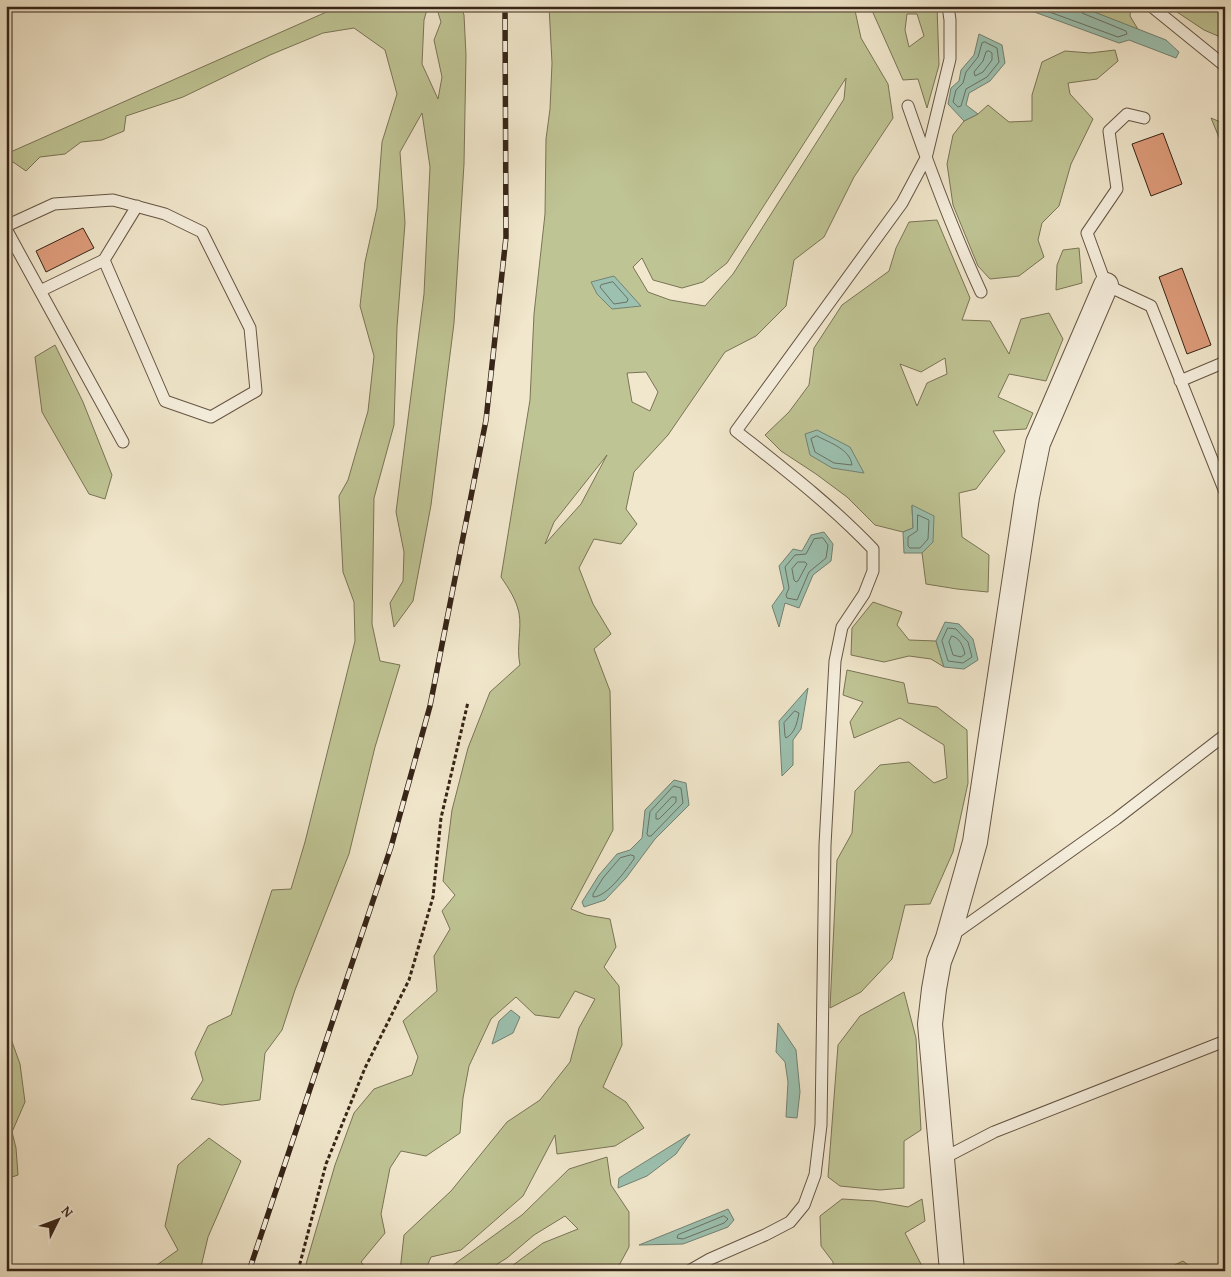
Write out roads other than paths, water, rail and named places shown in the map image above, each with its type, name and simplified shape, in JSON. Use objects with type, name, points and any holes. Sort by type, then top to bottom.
[{"type":"street","points":[[952,1271],[930,1024],[934,989],[939,961],[948,938],[976,842],[1027,497],[1038,444],[1106,285]]},
{"type":"lane","points":[[689,1271],[710,1259],[790,1222],[804,1205],[815,1175],[821,1125],[824,845],[835,661],[842,627],[864,594],[873,571],[873,549],[810,488],[736,431],[902,203],[926,158],[950,59],[948,6]]},
{"type":"lane","points":[[1150,6],[1225,66]]},
{"type":"lane","points":[[908,106],[957,240],[981,292]]},
{"type":"lane","points":[[1144,118],[1127,114],[1109,131],[1117,189],[1087,233],[1106,285],[1150,306],[1225,492]]},
{"type":"lane","points":[[104,260],[165,401],[211,417],[256,391],[250,328],[202,232],[165,214],[113,200],[54,204],[6,228],[123,442]]},
{"type":"lane","points":[[40,292],[104,260],[137,206]]},
{"type":"lane","points":[[1180,380],[1225,362]]},
{"type":"lane","points":[[948,938],[1116,819],[1225,735]]},
{"type":"lane","points":[[942,1160],[994,1132],[1225,1041]]},
{"type":"water","points":[[1018,6],[1079,6],[1166,40],[1179,52],[1176,58],[1129,40],[1119,43]]},
{"type":"water","points":[[979,34],[1002,45],[1005,63],[990,81],[969,93],[966,105],[978,114],[964,121],[948,104],[951,88],[959,81],[961,70],[974,55]]},
{"type":"water","points":[[614,276],[641,306],[612,309],[597,294],[591,282]]},
{"type":"water","points":[[817,430],[850,447],[864,473],[832,468],[810,455],[805,434]]},
{"type":"water","points":[[912,505],[934,516],[933,542],[922,553],[904,553],[903,532],[913,528]]},
{"type":"water","points":[[824,532],[833,544],[831,561],[813,575],[799,608],[785,603],[779,627],[772,606],[784,589],[779,566],[793,549],[802,551],[811,535]]},
{"type":"water","points":[[945,622],[959,624],[973,639],[978,660],[964,669],[944,667],[936,641]]},
{"type":"water","points":[[808,688],[801,729],[793,740],[793,765],[782,776],[779,721]]},
{"type":"water","points":[[674,780],[686,783],[689,805],[655,839],[626,878],[605,900],[584,907],[582,902],[599,875],[617,854],[630,850],[642,838],[645,810]]},
{"type":"water","points":[[511,1010],[520,1017],[513,1033],[492,1044],[499,1021]]},
{"type":"water","points":[[778,1023],[796,1050],[800,1092],[797,1118],[786,1117],[788,1082],[785,1062],[776,1052]]},
{"type":"water","points":[[690,1134],[676,1154],[647,1176],[618,1188],[619,1178]]},
{"type":"water","points":[[728,1209],[734,1220],[728,1227],[683,1244],[639,1245]]},
{"type":"railway","points":[[249,1271],[391,847],[430,706],[486,420],[506,237],[505,6]]}]
